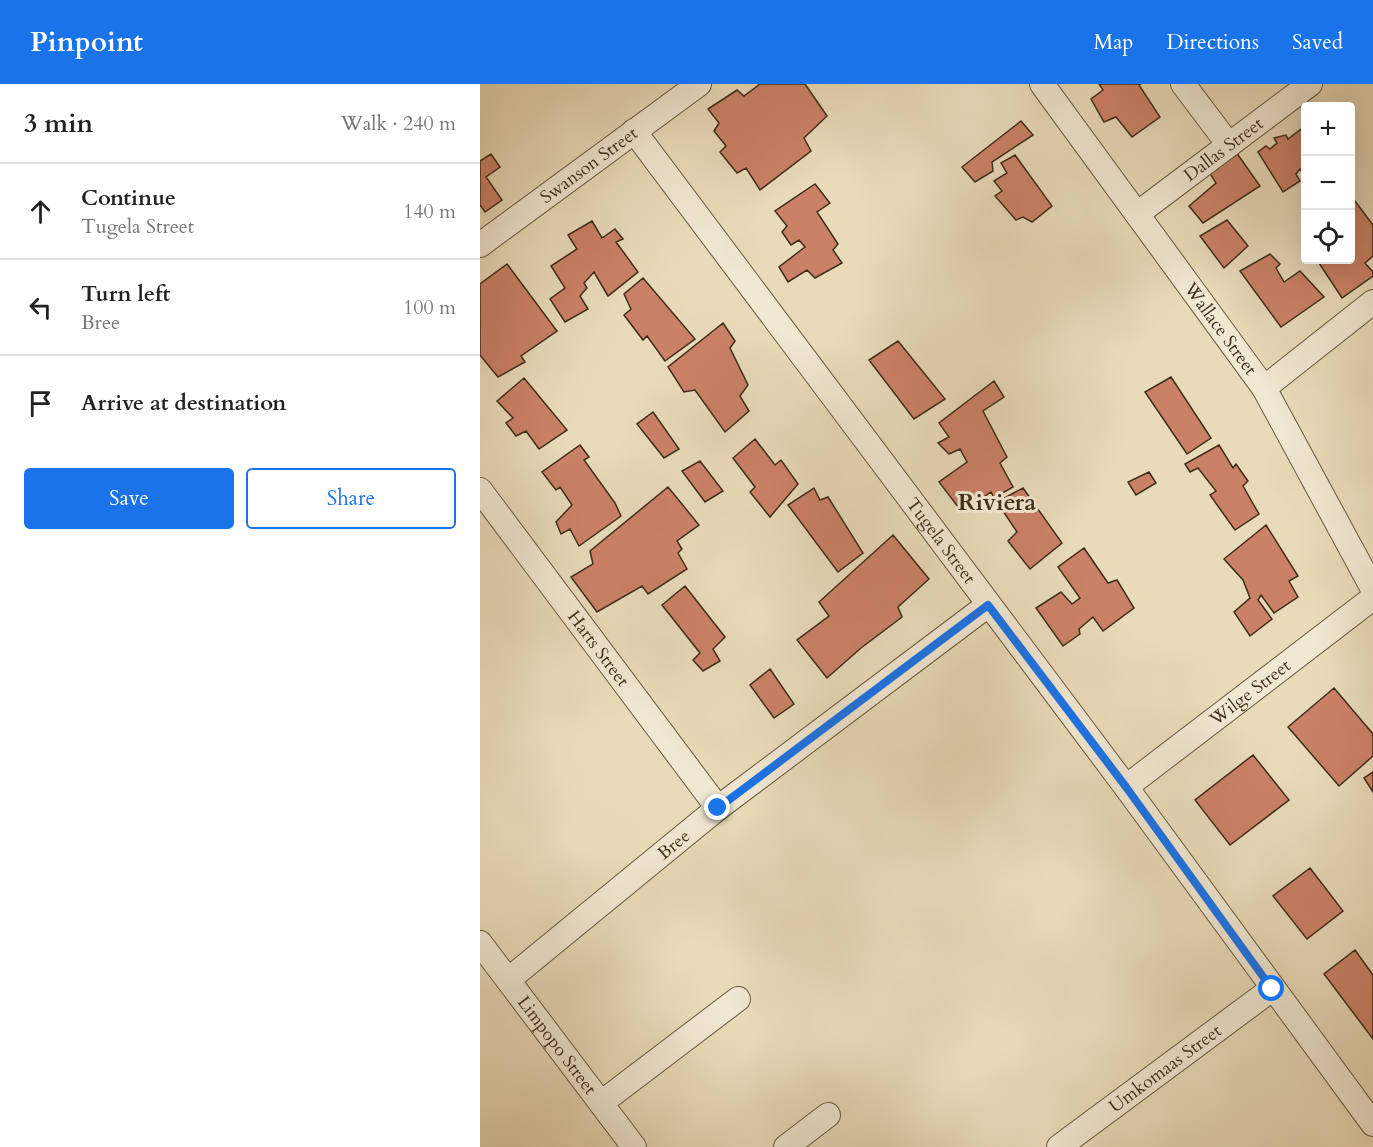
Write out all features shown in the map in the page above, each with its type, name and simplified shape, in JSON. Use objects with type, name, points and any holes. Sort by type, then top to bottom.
[{"type":"street","name":"Swanson Street","points":[[480,245],[699,84]]},
{"type":"street","name":"Wallace Street","points":[[1042,84],[1264,388],[1373,589]]},
{"type":"street","points":[[1183,84],[1229,145]]},
{"type":"street","name":"Dallas Street","points":[[1137,214],[1310,84]]},
{"type":"street","name":"Tugela Street","points":[[634,130],[1126,787],[1373,1124]]},
{"type":"street","points":[[1264,388],[1373,302]]},
{"type":"street","name":"Harts Street","points":[[480,490],[718,808]]},
{"type":"street","name":"Wilge Street","points":[[1126,787],[1373,598]]},
{"type":"street","name":"Bree","points":[[508,980],[718,808],[988,605]]},
{"type":"street","name":"Limpopo Street","points":[[480,943],[601,1103],[627,1145]]},
{"type":"street","name":"Umkomaas Street","points":[[1059,1147],[1272,989]]},
{"type":"street","points":[[601,1103],[738,999]]},
{"type":"street","points":[[786,1147],[828,1115]]},
{"type":"building","points":[[760,84],[805,84],[827,116],[804,138],[811,151],[760,190],[746,168],[737,173],[720,152],[726,146],[714,131],[719,123],[708,109],[737,90],[744,96]]},
{"type":"building","points":[[1099,84],[1141,84],[1139,85],[1160,117],[1132,137],[1116,117],[1104,122],[1091,99],[1103,90]]},
{"type":"building","points":[[1021,121],[1033,135],[992,162],[993,171],[975,182],[962,167]]},
{"type":"building","points":[[1301,129],[1301,170],[1296,174],[1300,181],[1283,192],[1258,152],[1266,146],[1270,149],[1277,143],[1274,138],[1286,135],[1288,139]]},
{"type":"building","points":[[1236,152],[1260,186],[1203,223],[1189,206],[1216,183],[1209,172]]},
{"type":"building","points":[[491,154],[500,167],[486,177],[502,200],[485,212],[480,205],[480,161]]},
{"type":"building","points":[[1015,155],[1052,206],[1032,222],[1023,217],[1016,220],[995,196],[1002,191],[994,181],[1007,173],[1001,163]]},
{"type":"building","points":[[815,184],[830,203],[817,212],[838,244],[833,250],[842,263],[815,278],[807,270],[788,282],[779,267],[805,247],[799,240],[791,245],[782,232],[787,226],[775,211]]},
{"type":"building","points":[[1355,201],[1373,225],[1373,256],[1365,263],[1373,272],[1373,276],[1342,298],[1320,264],[1355,264]]},
{"type":"building","points":[[1227,220],[1248,246],[1224,268],[1200,236]]},
{"type":"building","points":[[592,221],[602,238],[615,229],[623,239],[616,242],[638,272],[608,296],[594,272],[584,283],[587,288],[580,296],[588,309],[565,322],[550,299],[565,288],[551,266],[577,249],[568,235]]},
{"type":"building","points":[[1270,254],[1280,264],[1276,268],[1284,282],[1300,271],[1324,297],[1281,327],[1240,271]]},
{"type":"building","points":[[507,264],[557,331],[521,356],[525,362],[498,377],[480,355],[480,284]]},
{"type":"building","points":[[643,278],[695,339],[665,361],[647,336],[643,340],[624,315],[631,309],[624,294]]},
{"type":"building","points":[[723,323],[735,341],[730,348],[748,385],[740,396],[749,411],[725,432],[695,390],[684,392],[668,367]]},
{"type":"building","points":[[898,341],[945,399],[914,419],[869,360]]},
{"type":"building","points":[[1171,377],[1211,438],[1187,454],[1145,392]]},
{"type":"building","points":[[524,378],[567,430],[539,449],[526,431],[516,436],[506,423],[513,418],[497,401]]},
{"type":"building","points":[[994,381],[1004,397],[983,411],[1007,457],[1000,463],[1013,487],[994,498],[991,492],[962,512],[939,482],[967,462],[960,449],[949,454],[938,443],[949,437],[939,423]]},
{"type":"building","points":[[653,412],[679,449],[664,458],[637,424]]},
{"type":"building","points":[[755,439],[775,465],[781,460],[798,484],[770,517],[750,492],[755,487],[733,458]]},
{"type":"building","points":[[580,445],[589,457],[584,460],[615,503],[621,516],[579,546],[570,529],[561,534],[556,522],[572,505],[560,487],[556,490],[542,472]]},
{"type":"building","points":[[1219,445],[1233,468],[1236,464],[1248,481],[1243,486],[1259,514],[1235,530],[1210,495],[1216,491],[1198,468],[1190,472],[1185,464]]},
{"type":"building","points":[[700,461],[723,491],[705,502],[682,471]]},
{"type":"building","points":[[1149,472],[1156,483],[1136,495],[1128,482]]},
{"type":"building","points":[[668,487],[699,525],[677,541],[682,549],[678,553],[687,569],[648,594],[642,586],[597,612],[571,577],[593,564],[590,551]]},
{"type":"building","points":[[814,488],[820,500],[828,497],[863,553],[838,572],[788,505]]},
{"type":"building","points":[[1023,488],[1062,543],[1030,569],[1008,541],[1017,532],[997,502]]},
{"type":"building","points":[[1266,525],[1298,576],[1289,581],[1298,597],[1274,613],[1261,595],[1258,600],[1272,619],[1250,636],[1234,612],[1250,598],[1243,580],[1224,559]]},
{"type":"building","points":[[893,535],[929,579],[898,607],[902,617],[861,648],[827,678],[797,640],[829,616],[819,602]]},
{"type":"building","points":[[1084,548],[1108,583],[1117,580],[1134,608],[1103,631],[1093,617],[1079,629],[1080,634],[1063,646],[1036,608],[1061,592],[1072,604],[1080,598],[1058,567]]},
{"type":"building","points":[[685,586],[725,637],[713,649],[720,661],[703,671],[693,660],[700,653],[662,605]]},
{"type":"building","points":[[770,669],[794,704],[774,718],[750,685]]},
{"type":"building","points":[[1334,688],[1373,734],[1373,756],[1339,786],[1288,727]]},
{"type":"building","points":[[1253,755],[1289,800],[1230,845],[1195,800]]},
{"type":"building","points":[[1373,772],[1373,792],[1364,778]]},
{"type":"building","points":[[1310,868],[1343,911],[1307,939],[1273,896]]},
{"type":"building","points":[[1355,950],[1373,975],[1373,1039],[1324,974]]},
{"type":"district","name":"Riviera","points":[[997,502]]},
{"type":"route","points":[[718,808],[988,605],[1126,787],[1272,989]]}]
